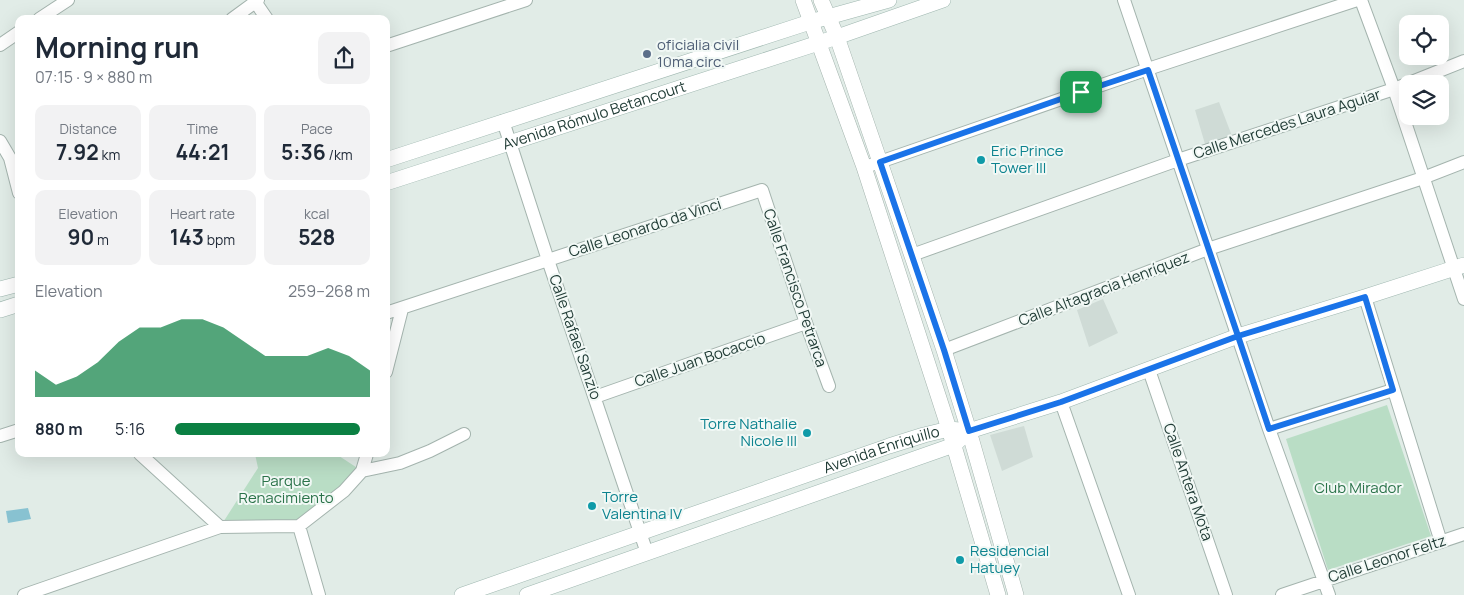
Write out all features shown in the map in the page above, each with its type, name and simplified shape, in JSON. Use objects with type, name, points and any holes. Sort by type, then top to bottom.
[{"type":"main road","points":[[803,0],[864,167],[954,445],[998,595]]},
{"type":"main road","points":[[821,0],[837,36],[944,350],[1016,595]]},
{"type":"main road","name":"Avenida Rómulo Betancourt","points":[[390,159],[810,22],[888,0]]},
{"type":"main road","name":"Avenida Rómulo Betancourt","points":[[390,182],[818,43],[943,0]]},
{"type":"main road","points":[[969,431],[1061,402],[1238,336],[1459,267]]},
{"type":"main road","points":[[0,289],[15,285]]},
{"type":"main road","points":[[0,310],[15,305]]},
{"type":"main road","name":"Avenida Enriquillo","points":[[462,595],[889,446],[924,435],[949,430],[969,431]]},
{"type":"main road","name":"Avenida Enriquillo","points":[[527,595],[954,445],[969,431]]},
{"type":"street","points":[[45,15],[68,0]]},
{"type":"street","points":[[1124,0],[1269,429],[1329,595]]},
{"type":"street","points":[[864,167],[1359,0],[1394,88],[1423,178],[1459,267],[1464,299]]},
{"type":"street","points":[[237,15],[256,1],[265,15]]},
{"type":"street","points":[[390,45],[517,1]]},
{"type":"street","points":[[0,45],[15,35]]},
{"type":"street","name":"Calle Mercedes Laura Aguiar","points":[[912,255],[1178,160],[1394,88],[1464,61]]},
{"type":"street","name":"Calle Rafael Sanzio","points":[[503,121],[647,553]]},
{"type":"street","points":[[0,141],[10,158],[15,177]]},
{"type":"street","name":"Calle Altagracia Henríquez","points":[[944,350],[1208,248],[1423,178],[1464,162]]},
{"type":"street","name":"Calle Leonardo da Vinci","points":[[390,313],[762,190]]},
{"type":"street","name":"Calle Francisco Petrarca","points":[[762,190],[829,386]]},
{"type":"street","points":[[1365,297],[1441,542]]},
{"type":"street","points":[[390,356],[402,309]]},
{"type":"street","name":"Calle Juan Bocaccio","points":[[595,397],[806,322]]},
{"type":"street","name":"Calle Antera Mota","points":[[1149,370],[1226,595]]},
{"type":"street","points":[[1269,429],[1393,390]]},
{"type":"street","points":[[1061,402],[1129,595]]},
{"type":"street","points":[[0,436],[15,431]]},
{"type":"street","points":[[362,471],[400,462],[430,451],[464,434]]},
{"type":"street","points":[[143,457],[220,526]]},
{"type":"street","points":[[24,595],[220,526],[299,526],[344,491],[362,471],[366,457]]},
{"type":"street","points":[[299,526],[319,595]]},
{"type":"street","name":"Calle Leonor Feltz","points":[[1282,595],[1464,534]]},
{"type":"shaded area","points":[[1219,102],[1232,136],[1205,144],[1195,110]]},
{"type":"shaded area","points":[[1103,299],[1118,333],[1089,347],[1077,310]]},
{"type":"shaded area","points":[[1024,426],[1033,457],[1002,471],[990,435]]},
{"type":"green space","name":"Club Mirador","points":[[1387,405],[1431,536],[1328,570],[1286,439]]},
{"type":"green space","name":"Parque Renacimiento","points":[[256,457],[341,457],[362,471],[299,526],[220,527],[258,468]]},
{"type":"water","points":[[28,508],[31,519],[8,523],[6,511]]},
{"type":"place","name":"oficialia civil 10ma circ.","points":[[647,54]]},
{"type":"place","name":"Eric Prince Tower III","points":[[981,160]]},
{"type":"place","name":"Torre Nathalie Nicole III","points":[[807,433]]},
{"type":"place","name":"Torre Valentina IV","points":[[592,506]]},
{"type":"place","name":"Residencial Hatuey","points":[[960,560]]},
{"type":"route","points":[[1081,92],[880,162],[944,350],[969,431],[1061,402],[1238,336],[1269,429],[1393,390],[1365,297],[1238,336],[1148,70],[1081,92]]}]
